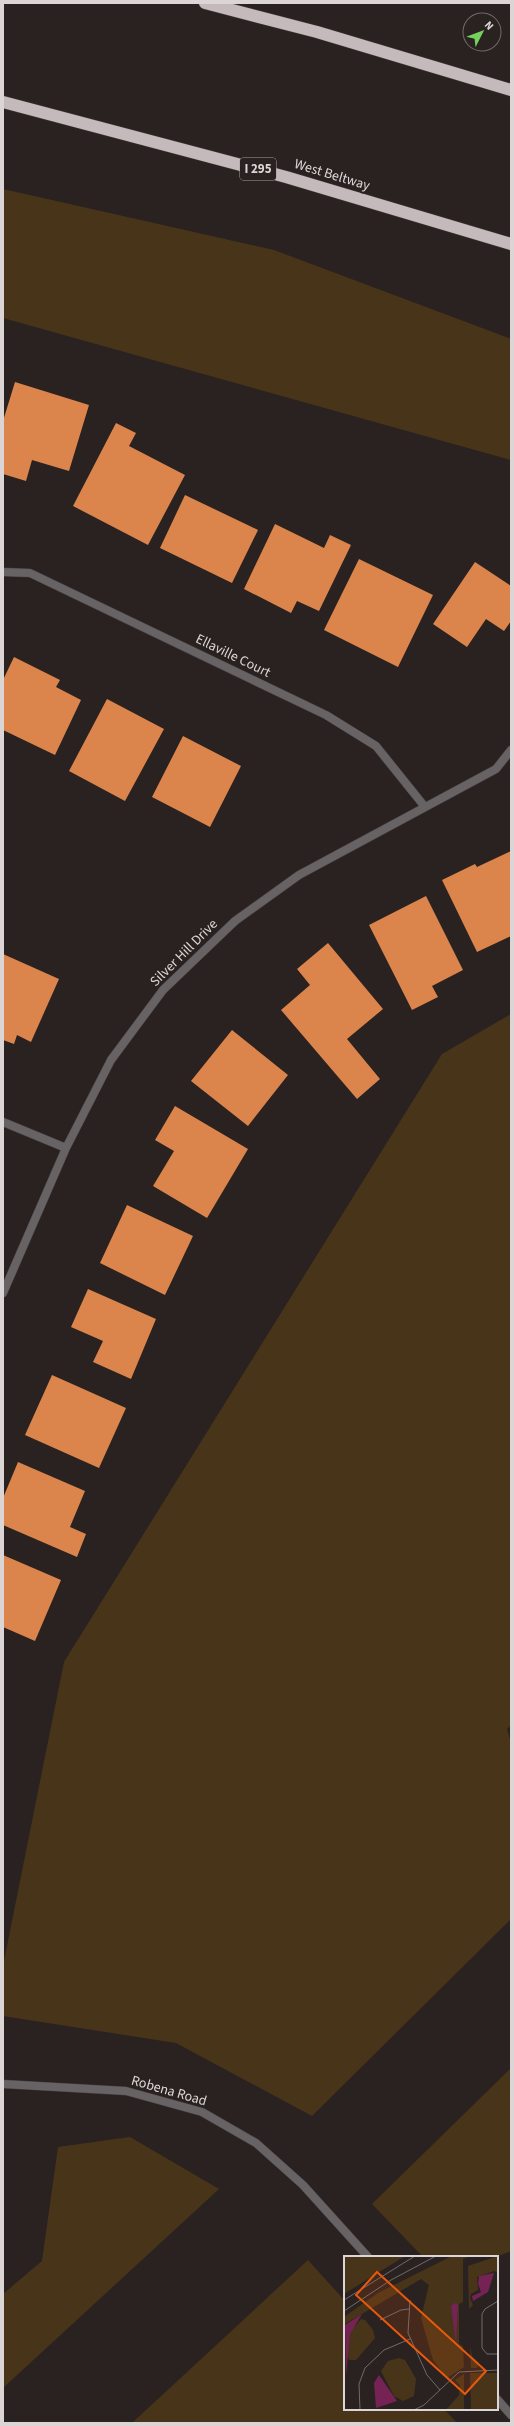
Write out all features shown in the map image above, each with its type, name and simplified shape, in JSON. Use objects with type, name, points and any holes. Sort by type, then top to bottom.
[{"type":"highway","points":[[205,3],[317,32],[511,90]]},
{"type":"highway","name":"West Beltway","points":[[3,102],[286,177],[511,244]]},
{"type":"street","name":"Ellaville Court","points":[[3,572],[30,573],[326,715],[376,746],[425,807]]},
{"type":"street","name":"Silver Hill Drive","points":[[3,1293],[66,1148],[110,1060],[163,990],[235,921],[299,875],[496,769],[511,750]]},
{"type":"street","points":[[3,1122],[66,1148]]},
{"type":"street","name":"Robena Road","points":[[3,2084],[126,2091],[202,2112],[256,2143],[303,2185],[367,2256]]},
{"type":"street","points":[[498,2400],[511,2415]]},
{"type":"shaded area","points":[[3,189],[274,250],[511,339],[511,460],[3,318]]},
{"type":"shaded area","points":[[511,1014],[511,1725],[507,1729],[511,1743],[511,1919],[312,2116],[176,2043],[3,2016],[3,1966],[64,1662],[442,1054]]},
{"type":"shaded area","points":[[511,2068],[511,2251],[498,2256],[422,2256],[372,2204]]},
{"type":"shaded area","points":[[130,2137],[219,2189],[3,2388],[3,2294],[42,2261],[58,2147]]},
{"type":"shaded area","points":[[308,2260],[344,2300],[344,2410],[445,2410],[457,2423],[132,2423]]},
{"type":"building","points":[[15,382],[89,405],[69,471],[32,460],[26,481],[3,474],[3,421]]},
{"type":"building","points":[[116,423],[136,433],[129,446],[185,475],[148,545],[73,506]]},
{"type":"building","points":[[185,495],[258,530],[232,583],[160,548]]},
{"type":"building","points":[[275,524],[324,548],[330,535],[351,545],[319,611],[297,601],[291,613],[244,589]]},
{"type":"building","points":[[359,559],[433,595],[398,667],[324,630]]},
{"type":"building","points":[[475,562],[511,586],[511,621],[504,631],[486,619],[467,647],[433,624]]},
{"type":"building","points":[[14,657],[60,680],[56,687],[81,700],[55,755],[3,730],[3,680]]},
{"type":"building","points":[[107,699],[164,729],[125,801],[69,771]]},
{"type":"building","points":[[183,736],[241,766],[210,827],[152,797]]},
{"type":"building","points":[[511,851],[511,936],[477,952],[442,880],[475,864],[477,867]]},
{"type":"building","points":[[426,896],[463,970],[432,986],[438,997],[412,1010],[369,925]]},
{"type":"building","points":[[328,943],[383,1009],[347,1039],[380,1079],[357,1099],[281,1010],[310,985],[297,969]]},
{"type":"building","points":[[3,954],[59,979],[31,1042],[17,1035],[14,1044],[3,1040]]},
{"type":"building","points":[[232,1030],[288,1075],[248,1126],[191,1081]]},
{"type":"building","points":[[175,1106],[248,1149],[207,1218],[153,1186],[174,1151],[155,1140]]},
{"type":"building","points":[[127,1205],[193,1236],[165,1295],[100,1263]]},
{"type":"building","points":[[88,1289],[156,1319],[131,1379],[93,1362],[103,1341],[71,1327]]},
{"type":"building","points":[[52,1375],[126,1408],[99,1468],[25,1435]]},
{"type":"building","points":[[18,1462],[85,1491],[70,1527],[86,1534],[77,1557],[3,1525],[3,1498]]},
{"type":"building","points":[[3,1555],[61,1580],[35,1641],[3,1627]]}]
